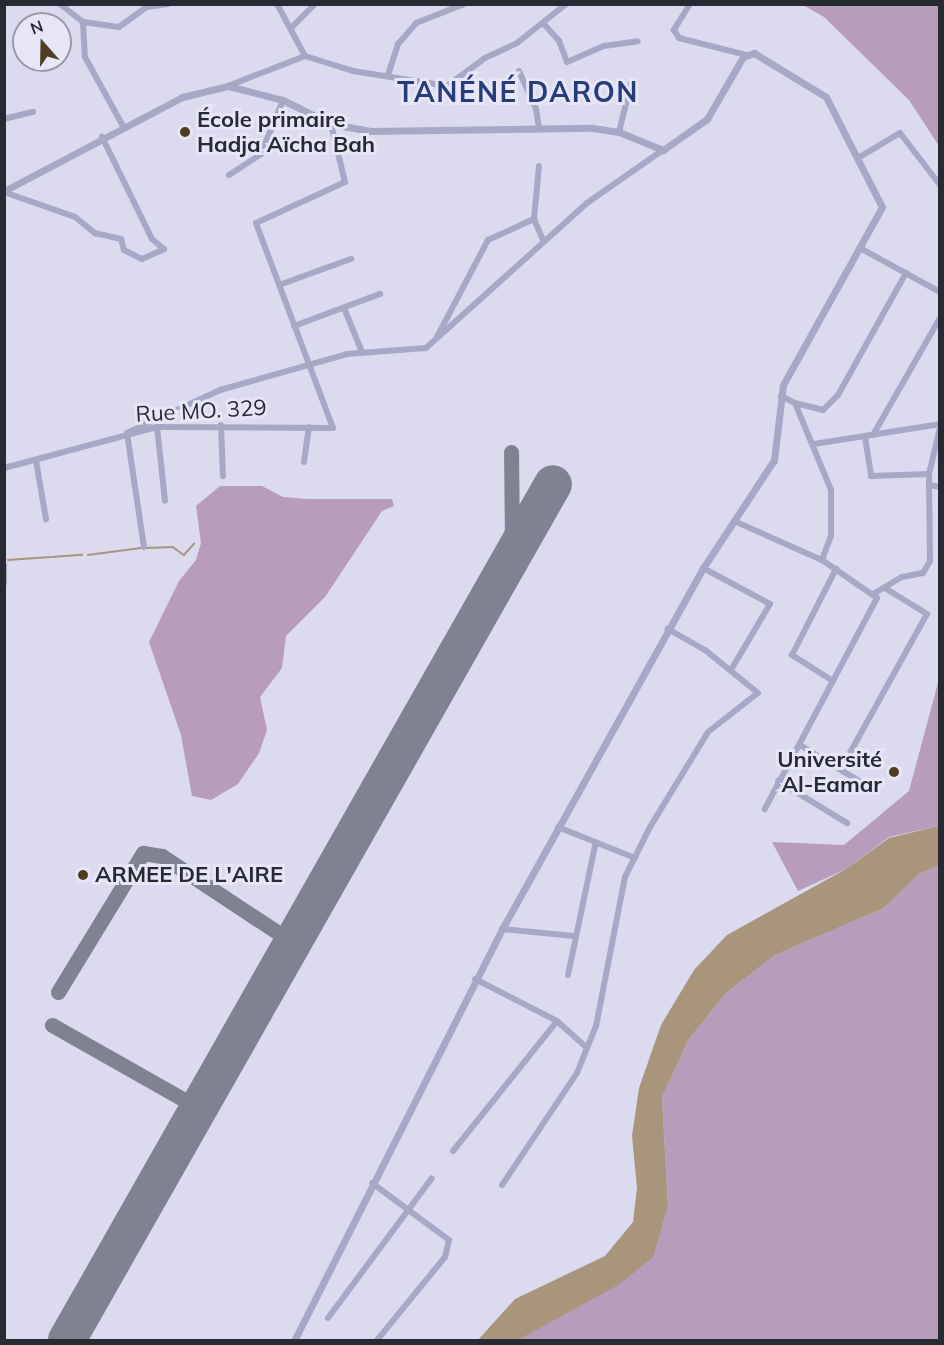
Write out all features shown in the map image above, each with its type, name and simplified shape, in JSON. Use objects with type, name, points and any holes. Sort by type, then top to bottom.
[{"type":"street","points":[[60,4],[83,22],[119,27],[147,7],[168,4]]},
{"type":"street","points":[[277,4],[305,56]]},
{"type":"street","points":[[291,28],[315,4]]},
{"type":"street","points":[[388,75],[398,44],[416,23],[464,4]]},
{"type":"street","points":[[4,192],[102,137],[182,97],[228,86],[305,56],[447,86],[543,23],[566,4]]},
{"type":"street","points":[[294,1341],[502,929],[703,568],[774,460],[781,396],[882,207],[826,97],[754,53],[746,55],[680,38],[674,30],[690,4]]},
{"type":"street","points":[[83,22],[85,57],[123,126]]},
{"type":"street","points":[[543,23],[559,41],[567,62],[604,46],[638,41]]},
{"type":"street","points":[[144,546],[127,433],[220,390],[362,352],[417,352],[434,343],[586,203],[707,120],[746,55]]},
{"type":"street","points":[[519,71],[536,109],[539,129]]},
{"type":"street","points":[[619,132],[631,83]]},
{"type":"street","points":[[228,86],[282,100],[331,124],[402,135],[539,129],[619,132],[663,150]]},
{"type":"street","points":[[229,175],[261,154],[282,100]]},
{"type":"street","points":[[4,119],[33,112]]},
{"type":"street","points":[[309,366],[256,223],[345,182],[331,124]]},
{"type":"street","points":[[858,158],[900,133],[939,185]]},
{"type":"street","points":[[4,192],[75,217],[95,233],[121,239],[124,250],[142,259],[164,249],[152,239],[102,137]]},
{"type":"street","points":[[539,166],[534,219],[544,242]]},
{"type":"street","points":[[434,343],[488,240],[534,219]]},
{"type":"street","points":[[860,248],[939,292]]},
{"type":"street","points":[[279,285],[351,259]]},
{"type":"street","points":[[781,396],[795,403],[823,410],[837,395],[906,273]]},
{"type":"street","points":[[294,326],[380,294]]},
{"type":"street","points":[[344,308],[362,352]]},
{"type":"street","points":[[873,435],[939,318]]},
{"type":"street","name":"Rue MO. 329","points":[[4,468],[36,461],[127,433],[157,427],[220,425],[333,428],[309,366]]},
{"type":"street","points":[[795,403],[814,444],[831,490],[831,536],[822,560]]},
{"type":"street","points":[[220,425],[223,476]]},
{"type":"street","points":[[814,444],[939,426],[929,474],[930,561],[923,573],[875,593]]},
{"type":"street","points":[[157,427],[165,501]]},
{"type":"street","points":[[304,462],[309,427]]},
{"type":"street","points":[[865,437],[871,476],[929,474]]},
{"type":"street","points":[[36,461],[46,519]]},
{"type":"street","points":[[930,485],[939,487]]},
{"type":"street","points":[[734,521],[822,560],[875,593]]},
{"type":"street","points":[[4,565],[4,583]]},
{"type":"street","points":[[703,568],[770,604],[731,670]]},
{"type":"street","points":[[833,681],[792,655],[836,569]]},
{"type":"street","points":[[841,769],[927,614],[885,588]]},
{"type":"street","points":[[765,809],[778,781],[800,745],[876,604],[875,593]]},
{"type":"street","points":[[502,1185],[577,1073],[596,1026],[625,877],[708,732],[729,711],[748,706],[758,693],[731,670],[668,629]]},
{"type":"street","points":[[800,745],[877,792]]},
{"type":"street","points":[[778,781],[847,823]]},
{"type":"street","points":[[558,827],[595,846],[635,858]]},
{"type":"street","points":[[568,975],[574,936],[595,846]]},
{"type":"street","points":[[502,929],[574,936]]},
{"type":"street","points":[[475,979],[557,1021],[586,1047]]},
{"type":"street","points":[[453,1151],[557,1021]]},
{"type":"street","points":[[328,1318],[432,1178]]},
{"type":"street","points":[[372,1183],[449,1240],[445,1257],[377,1341]]},
{"type":"shaded area","points":[[803,5],[939,5],[939,146],[909,100],[824,17]]},
{"type":"shaded area","points":[[220,486],[262,486],[283,497],[307,499],[392,499],[394,506],[382,511],[325,597],[286,636],[282,668],[260,697],[267,730],[259,753],[238,784],[211,800],[192,796],[181,735],[149,642],[179,581],[196,560],[201,543],[196,506]]},
{"type":"shaded area","points":[[939,679],[939,826],[889,837],[846,869],[798,891],[772,842],[844,845],[909,791]]},
{"type":"shaded area","points":[[939,826],[939,865],[919,874],[884,908],[775,955],[726,993],[689,1039],[662,1097],[668,1205],[653,1257],[620,1284],[518,1340],[478,1340],[515,1299],[605,1256],[633,1222],[637,1188],[632,1136],[639,1088],[661,1025],[694,970],[727,935],[846,869],[889,838]]},
{"type":"shaded area","points":[[939,865],[939,1340],[518,1340],[560,1314],[668,1205],[662,1097],[689,1039],[726,993],[775,955],[884,908],[919,874]]},
{"type":"waterway","points":[[146,548],[173,547],[184,555],[194,544]]},
{"type":"waterway","points":[[88,555],[141,548]]},
{"type":"waterway","points":[[52,557],[82,555]]},
{"type":"waterway","points":[[8,560],[50,557]]},
{"type":"taxiway","points":[[506,566],[512,543],[511,452]]},
{"type":"taxiway","points":[[58,992],[143,853],[162,856],[292,942]]},
{"type":"taxiway","points":[[52,1025],[199,1108]]},
{"type":"runway","points":[[67,1340],[553,484]]},
{"type":"place","name":"École primaire Hadja Aïcha Bah","points":[[185,132]]},
{"type":"place","name":"Université Al-Eamar","points":[[894,772]]},
{"type":"place","name":"ARMEE DE L'AIRE","points":[[83,875]]},
{"type":"district","name":"TANÉNÉ DARON","points":[[518,92]]}]
